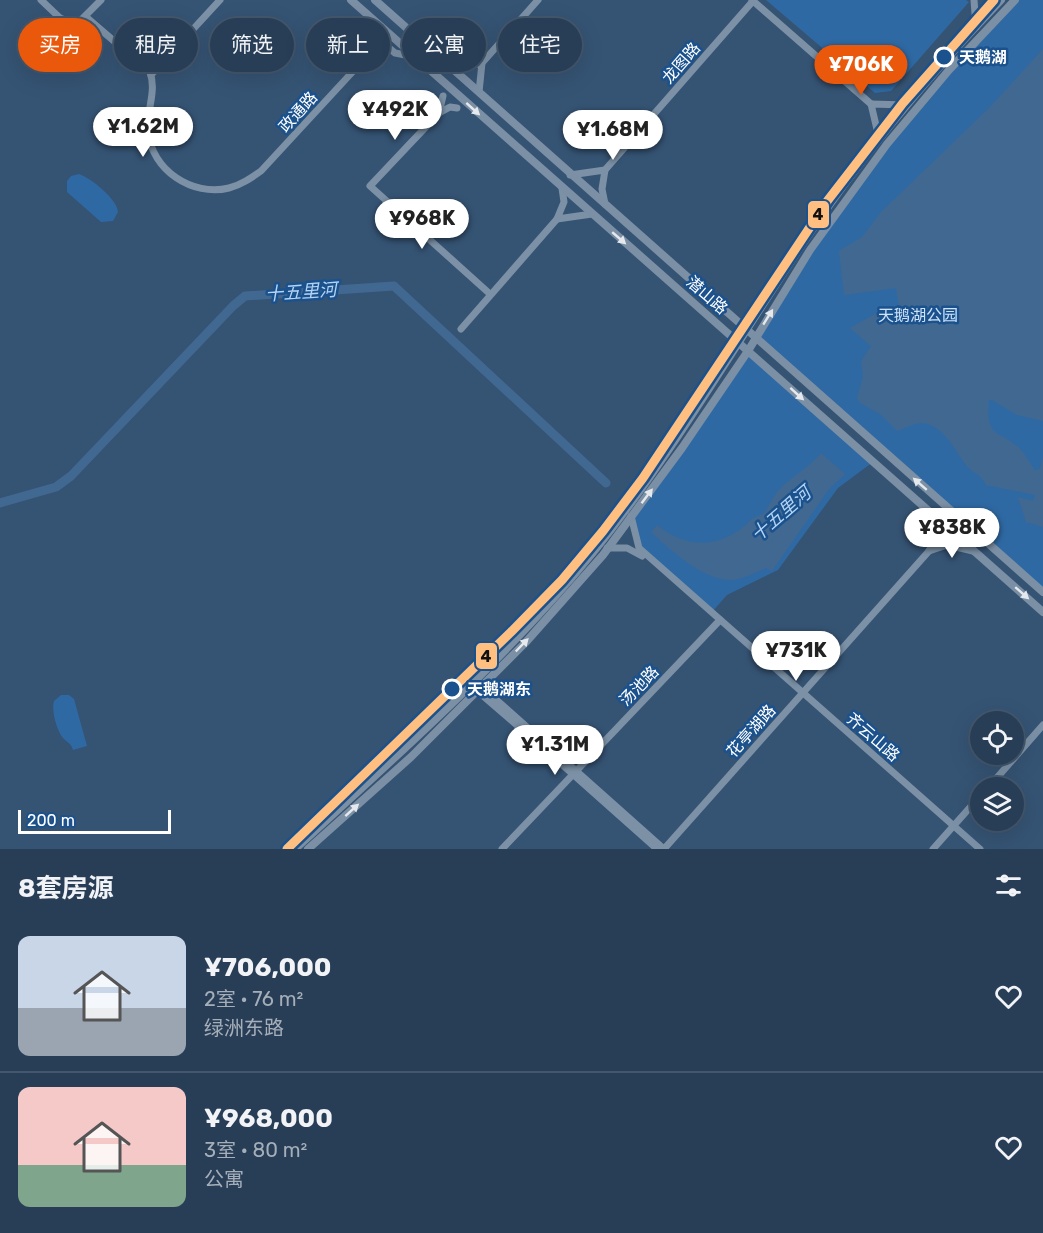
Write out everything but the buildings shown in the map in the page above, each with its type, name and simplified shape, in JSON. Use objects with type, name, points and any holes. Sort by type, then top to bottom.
[{"type":"main road","name":"潜山路","points":[[351,0],[402,45]]},
{"type":"main road","name":"潜山路","points":[[375,0],[402,24]]},
{"type":"main road","points":[[308,849],[411,757],[595,549],[675,443],[802,244],[879,138],[906,105],[1002,0]]},
{"type":"main road","points":[[296,849],[526,642],[607,548],[682,448],[748,351],[810,250],[886,144],[949,70],[1015,0]]},
{"type":"main road","name":"潜山路","points":[[433,72],[1043,612]]},
{"type":"main road","name":"潜山路","points":[[456,72],[1043,592]]},
{"type":"street","points":[[41,0],[60,18],[76,25],[101,0]]},
{"type":"street","points":[[86,17],[151,75],[220,0]]},
{"type":"street","points":[[486,58],[538,0]]},
{"type":"street","points":[[753,0],[871,104],[879,138]]},
{"type":"street","name":"龙图路","points":[[605,170],[753,0]]},
{"type":"street","points":[[974,0],[976,27]]},
{"type":"street","points":[[367,14],[368,18]]},
{"type":"street","name":"政通路","points":[[151,75],[153,84],[148,134],[162,164],[179,180],[203,188],[228,189],[251,178],[271,162],[353,72]]},
{"type":"street","points":[[479,92],[481,72]]},
{"type":"street","points":[[439,113],[443,96]]},
{"type":"street","points":[[871,104],[906,105]]},
{"type":"street","points":[[457,108],[450,107],[439,113],[370,186],[490,294]]},
{"type":"street","points":[[570,175],[605,170],[602,189],[606,206]]},
{"type":"street","points":[[461,329],[557,219],[563,209],[562,188]]},
{"type":"street","points":[[557,219],[592,214]]},
{"type":"street","points":[[930,551],[936,537],[933,515]]},
{"type":"street","name":"齐云山路","points":[[631,516],[639,548],[952,827],[980,849]]},
{"type":"street","points":[[930,551],[947,545],[975,552]]},
{"type":"street","points":[[607,548],[627,548],[639,554],[720,622]]},
{"type":"street","name":"花亭湖路","points":[[664,849],[930,551]]},
{"type":"street","name":"汤池路","points":[[507,849],[720,622]]},
{"type":"street","points":[[476,685],[657,849]]},
{"type":"street","points":[[998,777],[1043,725]]},
{"type":"street","points":[[576,774],[664,849]]},
{"type":"street","name":"汤池路","points":[[501,849],[576,774]]},
{"type":"street","points":[[933,849],[970,807]]},
{"type":"street","points":[[952,827],[974,849]]},
{"type":"green space","points":[[766,0],[966,0],[969,2],[891,91],[875,93]]},
{"type":"green space","name":"天鹅湖公园","points":[[1015,0],[1043,0],[1043,592],[755,339],[810,250],[891,138]]},
{"type":"green space","points":[[79,174],[96,184],[113,201],[118,212],[113,221],[101,222],[67,192],[67,181],[71,176]]},
{"type":"green space","points":[[748,351],[873,462],[838,488],[778,570],[727,595],[712,612],[639,548],[631,516]]},
{"type":"green space","points":[[61,695],[69,695],[74,699],[87,746],[73,750],[59,731],[53,705]]},
{"type":"water","name":"天鹅湖","points":[[1043,49],[1043,421],[1017,415],[992,400],[989,400],[988,413],[992,428],[1021,450],[1035,470],[1040,469],[1043,457],[1043,527],[1026,522],[1018,497],[1033,501],[1035,495],[986,485],[981,477],[967,466],[939,430],[924,423],[897,431],[880,414],[860,403],[857,398],[863,377],[861,361],[871,346],[850,328],[877,313],[891,321],[901,319],[896,288],[844,295],[839,251],[862,237],[881,212],[990,107]]},
{"type":"water","points":[[821,453],[845,474],[829,489],[772,571],[766,568],[749,576],[731,580],[709,575],[688,563],[651,532],[657,525],[681,539],[706,543],[730,536],[753,518],[764,513],[779,490]]},
{"type":"waterway","name":"十五里河","points":[[0,503],[56,487],[71,476],[245,296],[394,286],[606,483]]},
{"type":"transit line","name":"4","points":[[287,849],[511,632],[562,580],[603,531],[643,478],[828,200],[903,103],[994,0]]},
{"type":"place","name":"天鹅湖","points":[[944,57]]},
{"type":"place","name":"天鹅湖东","points":[[452,689]]}]
